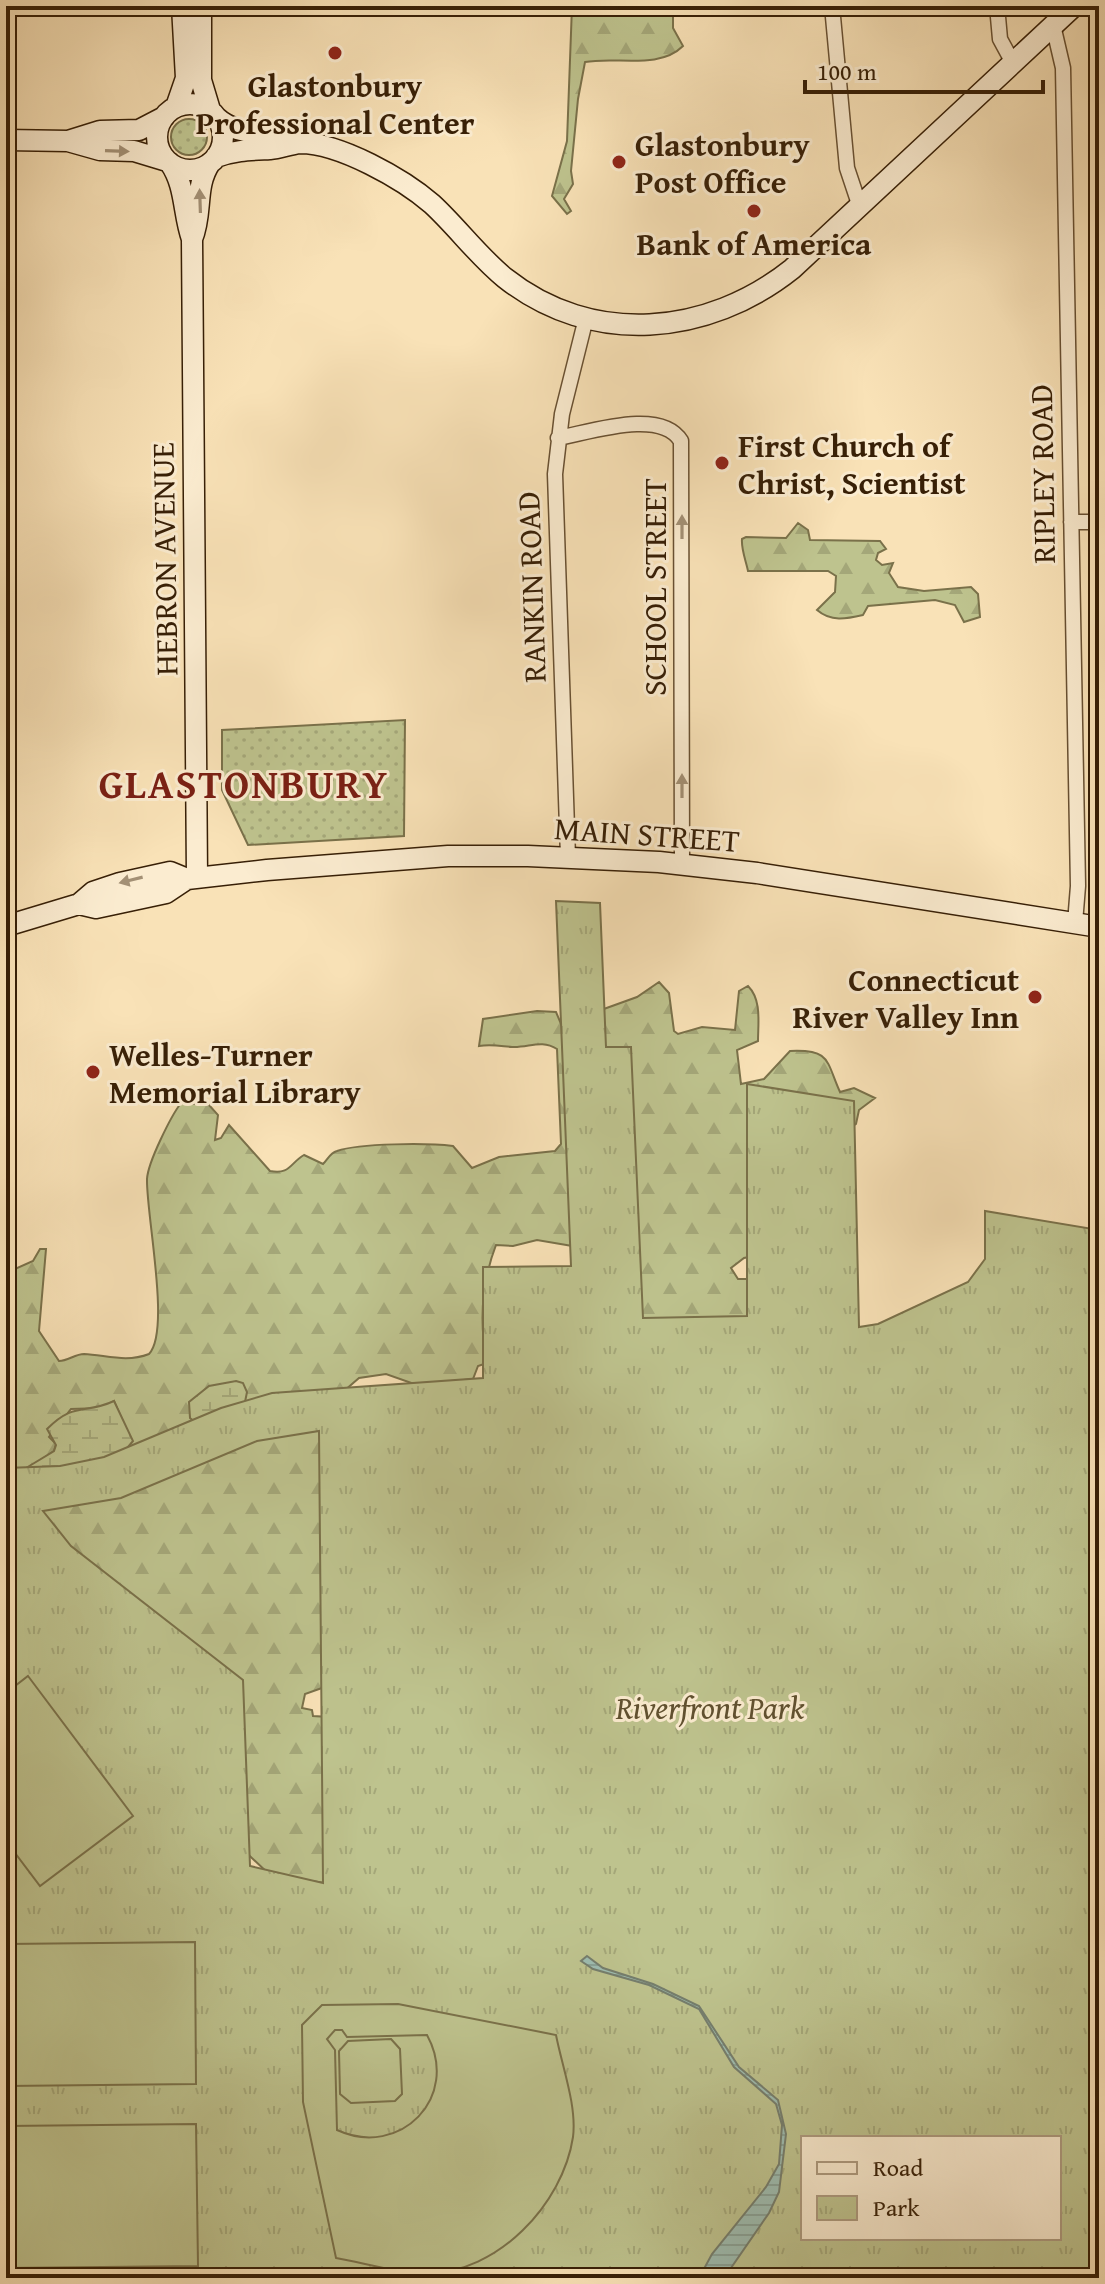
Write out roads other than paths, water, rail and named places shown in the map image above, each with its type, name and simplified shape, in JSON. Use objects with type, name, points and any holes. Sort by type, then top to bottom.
[{"type":"main road","points":[[169,162],[157,137],[186,78],[182,6]]},
{"type":"main road","points":[[201,6],[201,80],[223,137],[213,160]]},
{"type":"main road","points":[[68,141],[100,131],[139,130],[170,112],[194,104],[237,131],[269,134],[339,152],[391,176],[429,202],[512,282],[538,299],[586,318],[647,325],[688,321],[720,312],[778,281],[1074,6]]},
{"type":"main road","points":[[6,140],[68,141],[100,150],[142,153],[190,170],[241,149],[300,143]]},
{"type":"main road","name":"HEBRON AVENUE","points":[[192,239],[201,215],[200,184],[213,160]]},
{"type":"main road","name":"HEBRON AVENUE","points":[[169,162],[179,179],[184,217],[192,239],[192,879]]},
{"type":"main road","name":"MAIN STREET","points":[[6,926],[79,904],[93,892],[170,872],[192,879],[396,859],[568,857],[682,864],[1099,927]]},
{"type":"street","points":[[832,6],[847,171],[860,207]]},
{"type":"street","points":[[997,6],[1000,39],[1013,63]]},
{"type":"street","name":"RIPLEY ROAD","points":[[1053,25],[1063,68],[1078,886],[1075,923]]},
{"type":"street","name":"RANKIN ROAD","points":[[568,857],[555,529],[558,438],[586,318]]},
{"type":"street","name":"SCHOOL STREET","points":[[558,438],[654,423],[672,430],[681,441],[682,864]]},
{"type":"street","points":[[1071,522],[1099,522]]},
{"type":"place","name":"Glastonbury Professional Center","points":[[335,53]]},
{"type":"place","name":"Glastonbury Post Office","points":[[619,162]]},
{"type":"place","name":"Bank of America","points":[[754,211]]},
{"type":"place","name":"First Church of Christ, Scientist","points":[[722,463]]},
{"type":"place","name":"Connecticut River Valley Inn","points":[[1035,997]]},
{"type":"place","name":"Welles-Turner Memorial Library","points":[[93,1072]]},
{"type":"district","name":"GLASTONBURY","points":[[244,783]]},
{"type":"park label","name":"Riverfront Park","points":[[710,1707]]}]
